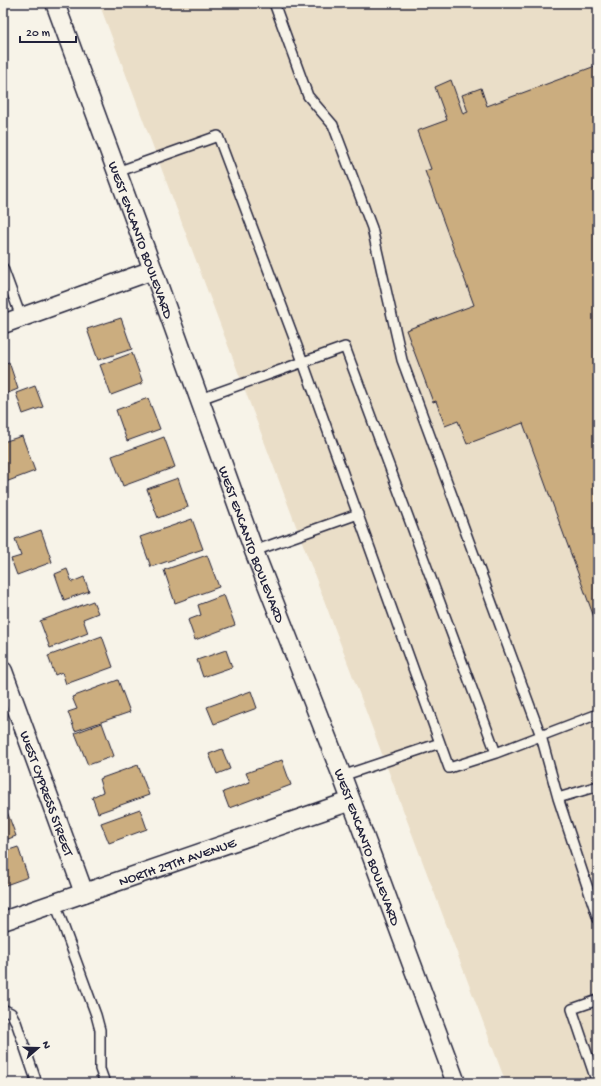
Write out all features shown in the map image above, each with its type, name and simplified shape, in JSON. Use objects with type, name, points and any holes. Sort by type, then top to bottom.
[{"type":"street","name":"WEST ENCANTO BOULEVARD","points":[[55,3],[254,551],[342,776],[456,1083]]},
{"type":"street","points":[[3,324],[153,270]]},
{"type":"street","name":"WEST CYPRESS STREET","points":[[3,671],[84,893]]},
{"type":"street","name":"NORTH 29TH AVENUE","points":[[3,921],[351,800]]},
{"type":"lane","points":[[274,3],[308,96],[333,125],[372,228],[402,360],[541,736],[558,798],[598,919]]},
{"type":"lane","points":[[117,172],[218,136],[303,362],[449,768],[496,753],[598,714]]},
{"type":"lane","points":[[3,268],[21,317]]},
{"type":"lane","points":[[200,399],[345,346],[496,753]]},
{"type":"lane","points":[[254,551],[358,514]]},
{"type":"lane","points":[[342,776],[440,743]]},
{"type":"lane","points":[[558,798],[598,786]]},
{"type":"lane","points":[[56,903],[96,1015],[100,1030],[100,1070],[105,1083]]},
{"type":"lane","points":[[597,1083],[572,1009],[598,1000]]},
{"type":"lane","points":[[3,1009],[10,1014],[16,1022],[38,1083]]},
{"type":"shaded area","points":[[99,3],[598,3],[598,1083],[506,1083]]},
{"type":"building","points":[[598,65],[598,628],[523,423],[467,444],[458,421],[445,426],[436,401],[433,402],[406,330],[474,305],[425,171],[431,169],[417,131],[447,120],[435,87],[451,80],[463,114],[468,112],[462,95],[481,88],[487,106]]},
{"type":"building","points":[[121,318],[132,349],[98,360],[87,329]]},
{"type":"building","points":[[132,353],[143,383],[111,395],[100,365]]},
{"type":"building","points":[[9,362],[18,389],[3,395],[3,364]]},
{"type":"building","points":[[35,386],[43,407],[23,414],[16,393]]},
{"type":"building","points":[[148,398],[160,429],[127,441],[116,410]]},
{"type":"building","points":[[3,416],[8,429],[3,431]]},
{"type":"building","points":[[22,436],[35,471],[3,483],[3,442]]},
{"type":"building","points":[[164,437],[175,467],[123,486],[112,456]]},
{"type":"building","points":[[178,478],[188,507],[158,518],[147,489]]},
{"type":"building","points":[[192,519],[203,549],[151,567],[140,537]]},
{"type":"building","points":[[41,530],[52,562],[17,575],[11,559],[21,556],[15,539]]},
{"type":"building","points":[[207,555],[219,587],[175,603],[164,570]]},
{"type":"building","points":[[67,569],[72,582],[84,577],[89,591],[64,600],[55,574]]},
{"type":"building","points":[[224,595],[235,625],[195,640],[188,620],[201,615],[198,605]]},
{"type":"building","points":[[93,601],[98,613],[83,619],[88,633],[50,648],[40,621]]},
{"type":"building","points":[[102,636],[113,667],[66,684],[62,672],[55,675],[48,656]]},
{"type":"building","points":[[226,650],[232,667],[203,677],[197,660]]},
{"type":"building","points":[[118,680],[130,712],[75,731],[68,712],[77,709],[72,697]]},
{"type":"building","points":[[251,691],[257,708],[214,724],[207,707]]},
{"type":"building","points":[[102,723],[114,756],[88,765],[75,733]]},
{"type":"building","points":[[222,749],[230,769],[217,774],[209,754]]},
{"type":"building","points":[[282,760],[291,785],[229,808],[223,792],[250,782],[246,773]]},
{"type":"building","points":[[138,765],[149,795],[98,813],[92,797],[103,792],[99,779]]},
{"type":"building","points":[[5,806],[16,836],[3,841],[3,807]]},
{"type":"building","points":[[140,809],[147,829],[109,843],[101,823]]},
{"type":"building","points":[[18,847],[28,877],[3,886],[3,852]]}]
